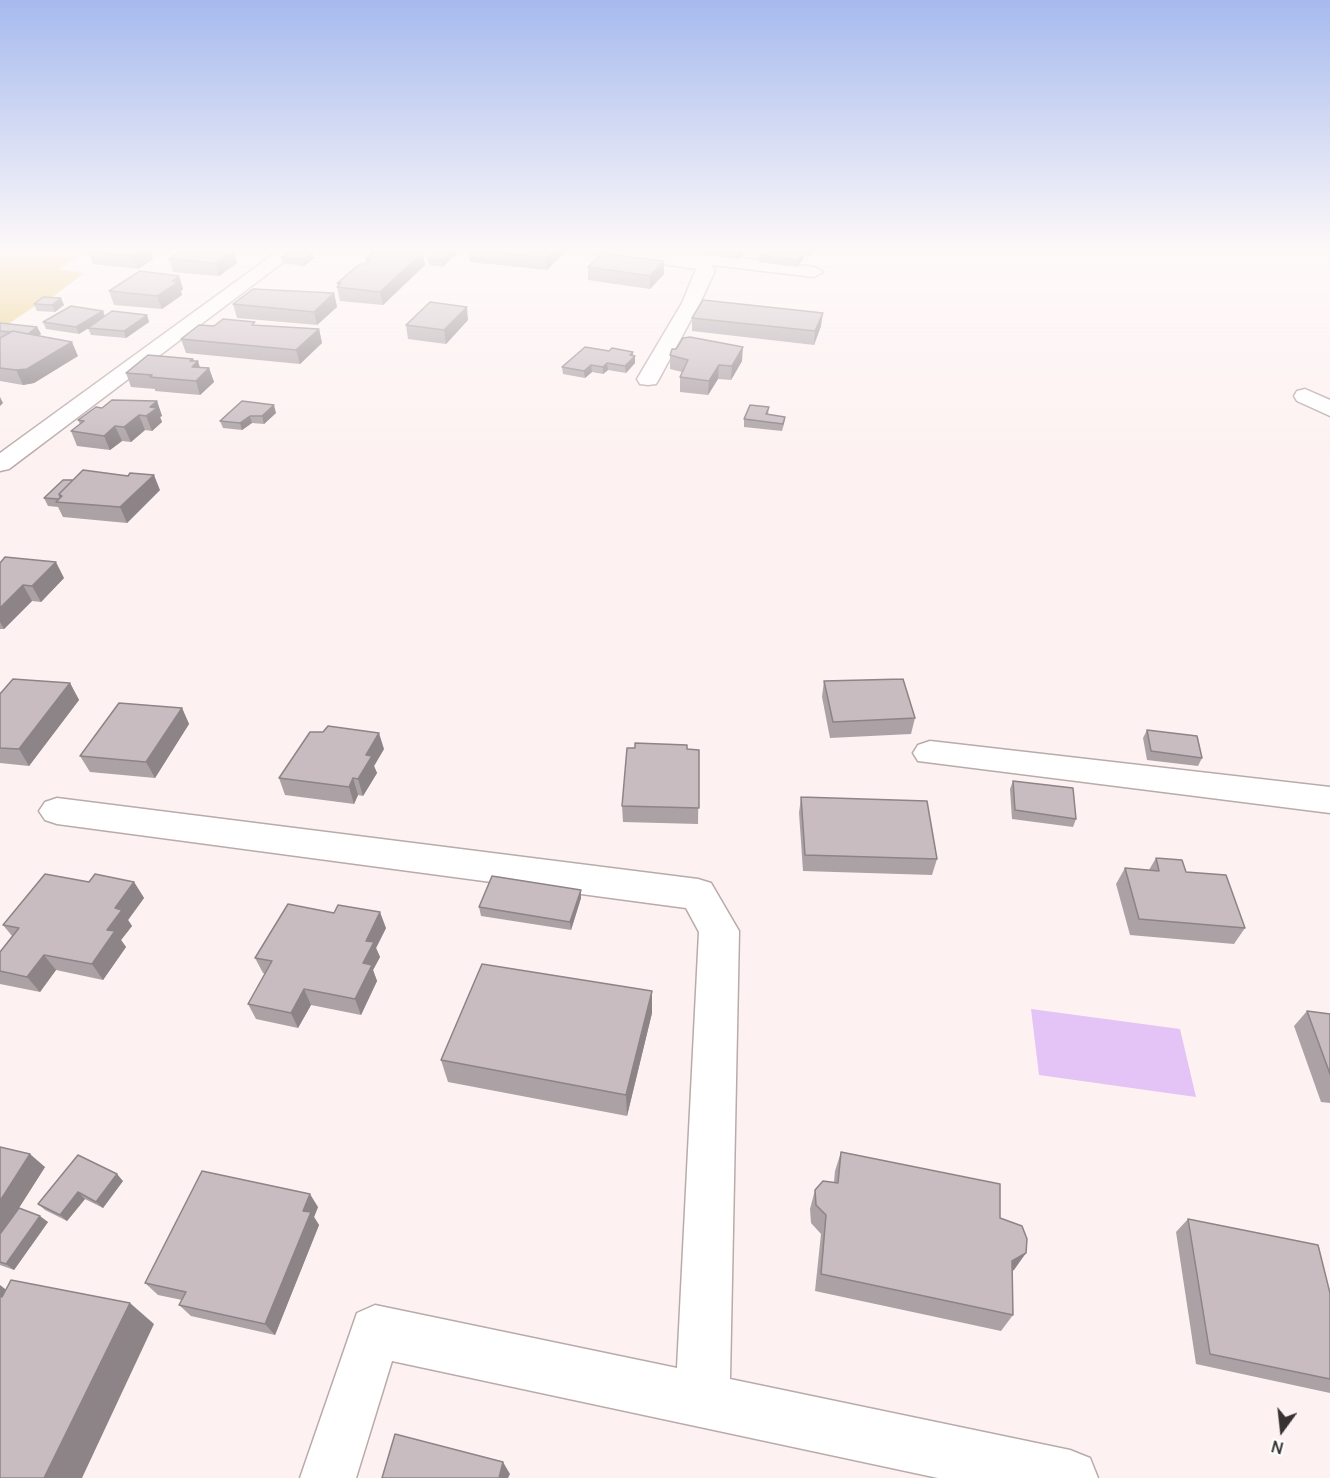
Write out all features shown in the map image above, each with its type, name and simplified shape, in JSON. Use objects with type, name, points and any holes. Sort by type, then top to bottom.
[{"type":"street","points":[[0,464],[200,317]]},
{"type":"street","points":[[648,379],[683,317]]},
{"type":"street","points":[[1305,396],[1330,409]]},
{"type":"street","points":[[930,753],[1330,800]]},
{"type":"street","points":[[57,811],[698,894],[719,931],[702,1400]]},
{"type":"street","points":[[328,1478],[375,1331],[1070,1478]]},
{"type":"shaded area","points":[[0,317],[19,317],[4,327],[0,327]]},
{"type":"shaded area","points":[[1031,1009],[1180,1029],[1196,1097],[1039,1075]]},
{"type":"building","points":[[52,317],[93,317],[76,327],[43,322]]},
{"type":"building","points":[[104,317],[144,317],[124,331],[88,328]]},
{"type":"building","points":[[414,317],[457,317],[444,330],[406,325]]},
{"type":"building","points":[[693,317],[821,317],[815,331]]},
{"type":"building","points":[[223,319],[255,322],[252,325],[319,329],[296,350],[181,339],[199,325],[214,326]]},
{"type":"building","points":[[0,323],[37,327],[28,334],[0,331]]},
{"type":"building","points":[[13,331],[72,342],[27,369],[0,368],[0,338]]},
{"type":"building","points":[[690,337],[743,347],[732,366],[719,365],[709,381],[680,377],[688,360],[670,355],[672,349],[676,349],[683,338]]},
{"type":"building","points":[[585,347],[609,351],[612,348],[633,352],[630,355],[635,356],[625,366],[607,363],[603,367],[591,365],[584,371],[562,367]]},
{"type":"building","points":[[148,355],[193,359],[190,361],[198,361],[192,367],[209,368],[196,381],[126,373]]},
{"type":"building","points":[[112,400],[157,401],[150,407],[157,408],[146,416],[139,415],[124,427],[115,426],[104,436],[71,431],[84,421],[78,420],[96,407],[102,408]]},
{"type":"building","points":[[242,401],[274,405],[262,416],[250,416],[240,423],[220,421]]},
{"type":"building","points":[[750,405],[769,407],[766,414],[785,417],[783,424],[744,419]]},
{"type":"building","points":[[83,470],[128,476],[130,473],[154,475],[120,507],[56,502],[62,496],[59,494]]},
{"type":"building","points":[[63,480],[73,480],[59,494],[59,499],[44,498]]},
{"type":"building","points":[[5,557],[56,562],[32,586],[23,585],[0,608],[0,563]]},
{"type":"building","points":[[13,679],[70,683],[19,749],[0,748],[0,694]]},
{"type":"building","points":[[903,679],[915,718],[833,722],[824,681]]},
{"type":"building","points":[[119,703],[182,708],[146,762],[80,756]]},
{"type":"building","points":[[328,726],[379,733],[366,755],[372,756],[358,779],[353,778],[349,787],[279,778],[310,732],[323,732]]},
{"type":"building","points":[[1147,730],[1197,736],[1202,758],[1151,751]]},
{"type":"building","points":[[635,743],[687,745],[687,749],[699,750],[699,808],[622,806],[627,748],[635,748]]},
{"type":"building","points":[[1013,781],[1073,788],[1076,819],[1015,810]]},
{"type":"building","points":[[801,797],[927,801],[937,859],[805,855]]},
{"type":"building","points":[[1156,858],[1182,860],[1186,872],[1226,875],[1245,928],[1139,919],[1125,868],[1159,871]]},
{"type":"building","points":[[45,874],[89,882],[95,874],[134,882],[115,908],[122,910],[107,930],[115,931],[92,964],[44,955],[27,977],[0,971],[0,952],[19,928],[3,925]]},
{"type":"building","points":[[492,876],[581,890],[570,922],[479,907]]},
{"type":"building","points":[[288,904],[334,913],[338,905],[380,912],[366,941],[374,942],[363,963],[372,965],[355,999],[304,989],[291,1013],[248,1004],[272,961],[255,958]]},
{"type":"building","points":[[482,964],[652,991],[626,1095],[441,1060]]},
{"type":"building","points":[[1307,1011],[1330,1014],[1330,1074]]},
{"type":"building","points":[[0,1147],[30,1154],[0,1201]]},
{"type":"building","points":[[841,1152],[1000,1184],[1000,1218],[1022,1226],[1027,1239],[1026,1253],[1012,1261],[1013,1315],[821,1274],[826,1215],[816,1205],[815,1190],[823,1181],[838,1183]]},
{"type":"building","points":[[78,1155],[117,1174],[96,1202],[78,1192],[60,1215],[38,1204]]},
{"type":"building","points":[[202,1171],[310,1194],[303,1211],[311,1212],[265,1324],[179,1305],[186,1292],[145,1283]]},
{"type":"building","points":[[19,1208],[40,1216],[6,1264],[0,1262],[0,1234]]},
{"type":"building","points":[[1188,1219],[1318,1245],[1330,1293],[1330,1379],[1210,1354]]},
{"type":"building","points":[[11,1280],[130,1303],[44,1478],[0,1478],[0,1296],[2,1297]]},
{"type":"building","points":[[395,1434],[503,1462],[499,1478],[382,1478]]}]
